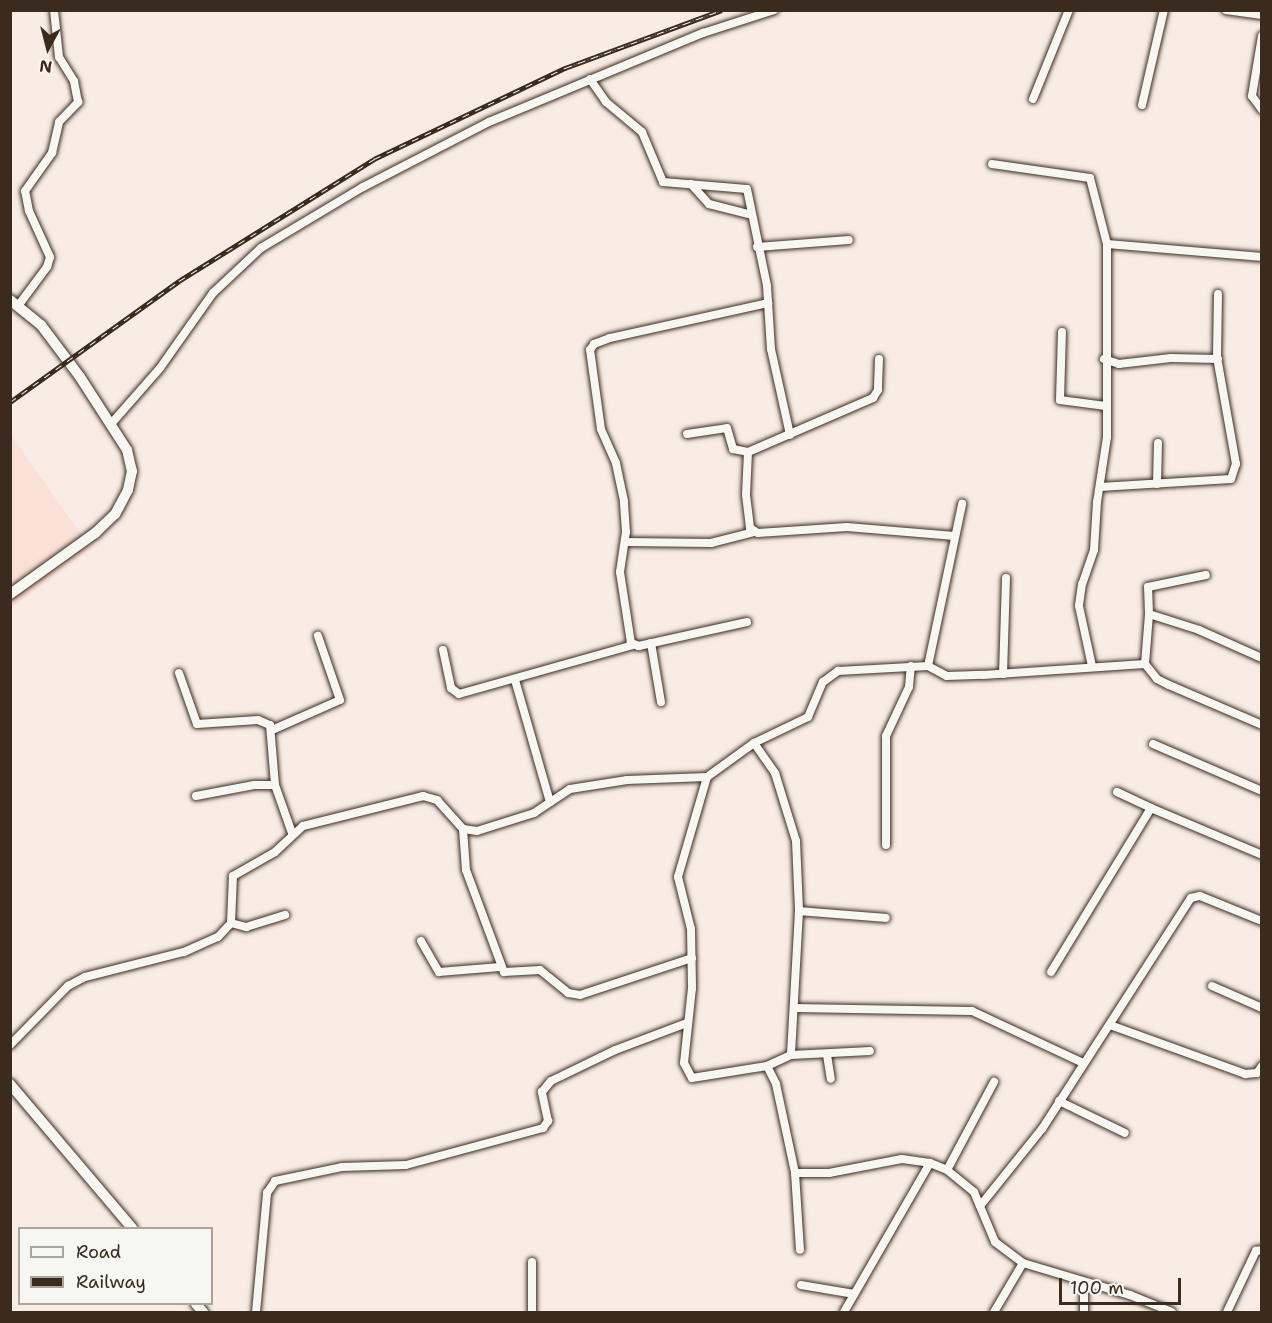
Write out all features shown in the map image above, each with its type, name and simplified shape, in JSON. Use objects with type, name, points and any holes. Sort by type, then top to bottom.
[{"type":"street","points":[[10,594],[95,533],[115,514],[128,490],[132,471],[127,450],[111,424],[41,326],[14,303],[47,267],[50,257],[29,211],[25,191],[52,153],[59,122],[78,102],[74,81],[59,57],[54,10]]},
{"type":"street","points":[[111,424],[160,368],[213,293],[261,248],[416,159],[590,79],[704,33],[774,10]]},
{"type":"street","points":[[1033,99],[1069,10]]},
{"type":"street","points":[[1142,105],[1164,10]]},
{"type":"street","points":[[1226,10],[1262,15]]},
{"type":"street","points":[[1262,36],[1252,96],[1262,110]]},
{"type":"street","points":[[590,79],[606,102],[642,132],[663,182],[744,186],[752,215],[768,303],[771,349],[790,435]]},
{"type":"street","points":[[993,164],[1090,178],[1107,244],[1104,359],[1108,429],[1094,550],[1082,584],[1078,606],[1092,666]]},
{"type":"street","points":[[691,184],[709,204],[752,215]]},
{"type":"street","points":[[758,247],[849,240]]},
{"type":"street","points":[[1107,244],[1262,257]]},
{"type":"street","points":[[1100,487],[1215,483],[1231,479],[1234,473],[1218,359],[1218,294]]},
{"type":"street","points":[[633,645],[620,572],[625,542],[624,501],[616,463],[601,429],[591,346],[638,331],[768,303]]},
{"type":"street","points":[[1062,332],[1060,400],[1106,405]]},
{"type":"street","points":[[1104,359],[1119,364],[1171,358],[1218,359]]},
{"type":"street","points":[[687,434],[727,428],[733,449],[748,452],[873,398],[878,390],[879,359]]},
{"type":"street","points":[[1157,484],[1158,443]]},
{"type":"street","points":[[748,452],[746,495],[754,532]]},
{"type":"street","points":[[928,666],[962,504]]},
{"type":"street","points":[[625,542],[711,543],[754,532],[847,527],[955,536]]},
{"type":"street","points":[[1206,574],[1148,586],[1149,614],[1145,664],[1157,679],[1262,725]]},
{"type":"street","points":[[1003,674],[1006,578]]},
{"type":"street","points":[[1149,614],[1199,630],[1262,658]]},
{"type":"street","points":[[443,650],[451,688],[459,694],[633,645],[747,622]]},
{"type":"street","points":[[272,730],[340,700],[318,636]]},
{"type":"street","points":[[651,643],[661,702]]},
{"type":"street","points":[[463,829],[477,831],[534,813],[570,789],[595,783],[707,777],[754,743],[808,717],[823,682],[838,671],[928,666],[947,676],[1145,664]]},
{"type":"street","points":[[886,845],[886,736],[909,687],[911,666]]},
{"type":"street","points":[[179,673],[197,724],[258,720],[272,730]]},
{"type":"street","points":[[515,680],[550,802]]},
{"type":"street","points":[[272,730],[275,785],[292,833]]},
{"type":"street","points":[[754,743],[775,773],[795,830],[799,911],[791,1055]]},
{"type":"street","points":[[1153,744],[1262,790]]},
{"type":"street","points":[[707,777],[678,877],[691,929],[692,958],[684,1063],[692,1078],[767,1066],[791,1055],[827,1055],[870,1051]]},
{"type":"street","points":[[196,796],[254,784],[275,785]]},
{"type":"street","points":[[1117,792],[1262,855]]},
{"type":"street","points":[[10,1045],[68,986],[84,977],[198,947],[218,937],[231,923],[233,876],[275,852],[292,833],[329,818],[423,796],[437,800],[463,829],[466,870],[500,967],[509,973],[540,970],[568,993],[580,995],[692,958]]},
{"type":"street","points":[[1052,972],[1151,808]]},
{"type":"street","points":[[980,1206],[1031,1145],[1082,1062],[1110,1025],[1191,898],[1200,896],[1262,921]]},
{"type":"street","points":[[799,911],[886,918]]},
{"type":"street","points":[[231,923],[246,927],[285,915]]},
{"type":"street","points":[[422,941],[439,972],[500,967]]},
{"type":"street","points":[[1212,986],[1262,1008]]},
{"type":"street","points":[[795,1008],[972,1011],[1082,1062]]},
{"type":"street","points":[[256,1312],[267,1193],[275,1181],[342,1167],[406,1165],[543,1128],[548,1121],[542,1092],[551,1081],[687,1023]]},
{"type":"street","points":[[1110,1025],[1245,1074],[1257,1073],[1262,1066]]},
{"type":"street","points":[[827,1055],[831,1080]]},
{"type":"street","points":[[767,1066],[776,1084],[795,1173],[800,1250]]},
{"type":"street","points":[[947,1170],[994,1082]]},
{"type":"street","points":[[10,1084],[131,1227]]},
{"type":"street","points":[[1059,1101],[1125,1133]]},
{"type":"street","points":[[795,1173],[829,1173],[902,1159],[930,1163],[947,1170],[974,1192],[995,1242],[1023,1263],[1130,1295],[1172,1312]]},
{"type":"street","points":[[844,1312],[930,1163]]},
{"type":"street","points":[[1227,1312],[1256,1251],[1262,1250]]},
{"type":"street","points":[[532,1262],[532,1312]]},
{"type":"street","points":[[994,1312],[1023,1263]]},
{"type":"street","points":[[1084,1283],[1084,1312]]},
{"type":"street","points":[[801,1285],[854,1294]]},
{"type":"shaded area","points":[[10,434],[91,548],[11,608],[10,608]]},
{"type":"railway","points":[[10,402],[179,281],[374,159],[565,68],[722,10]]}]
